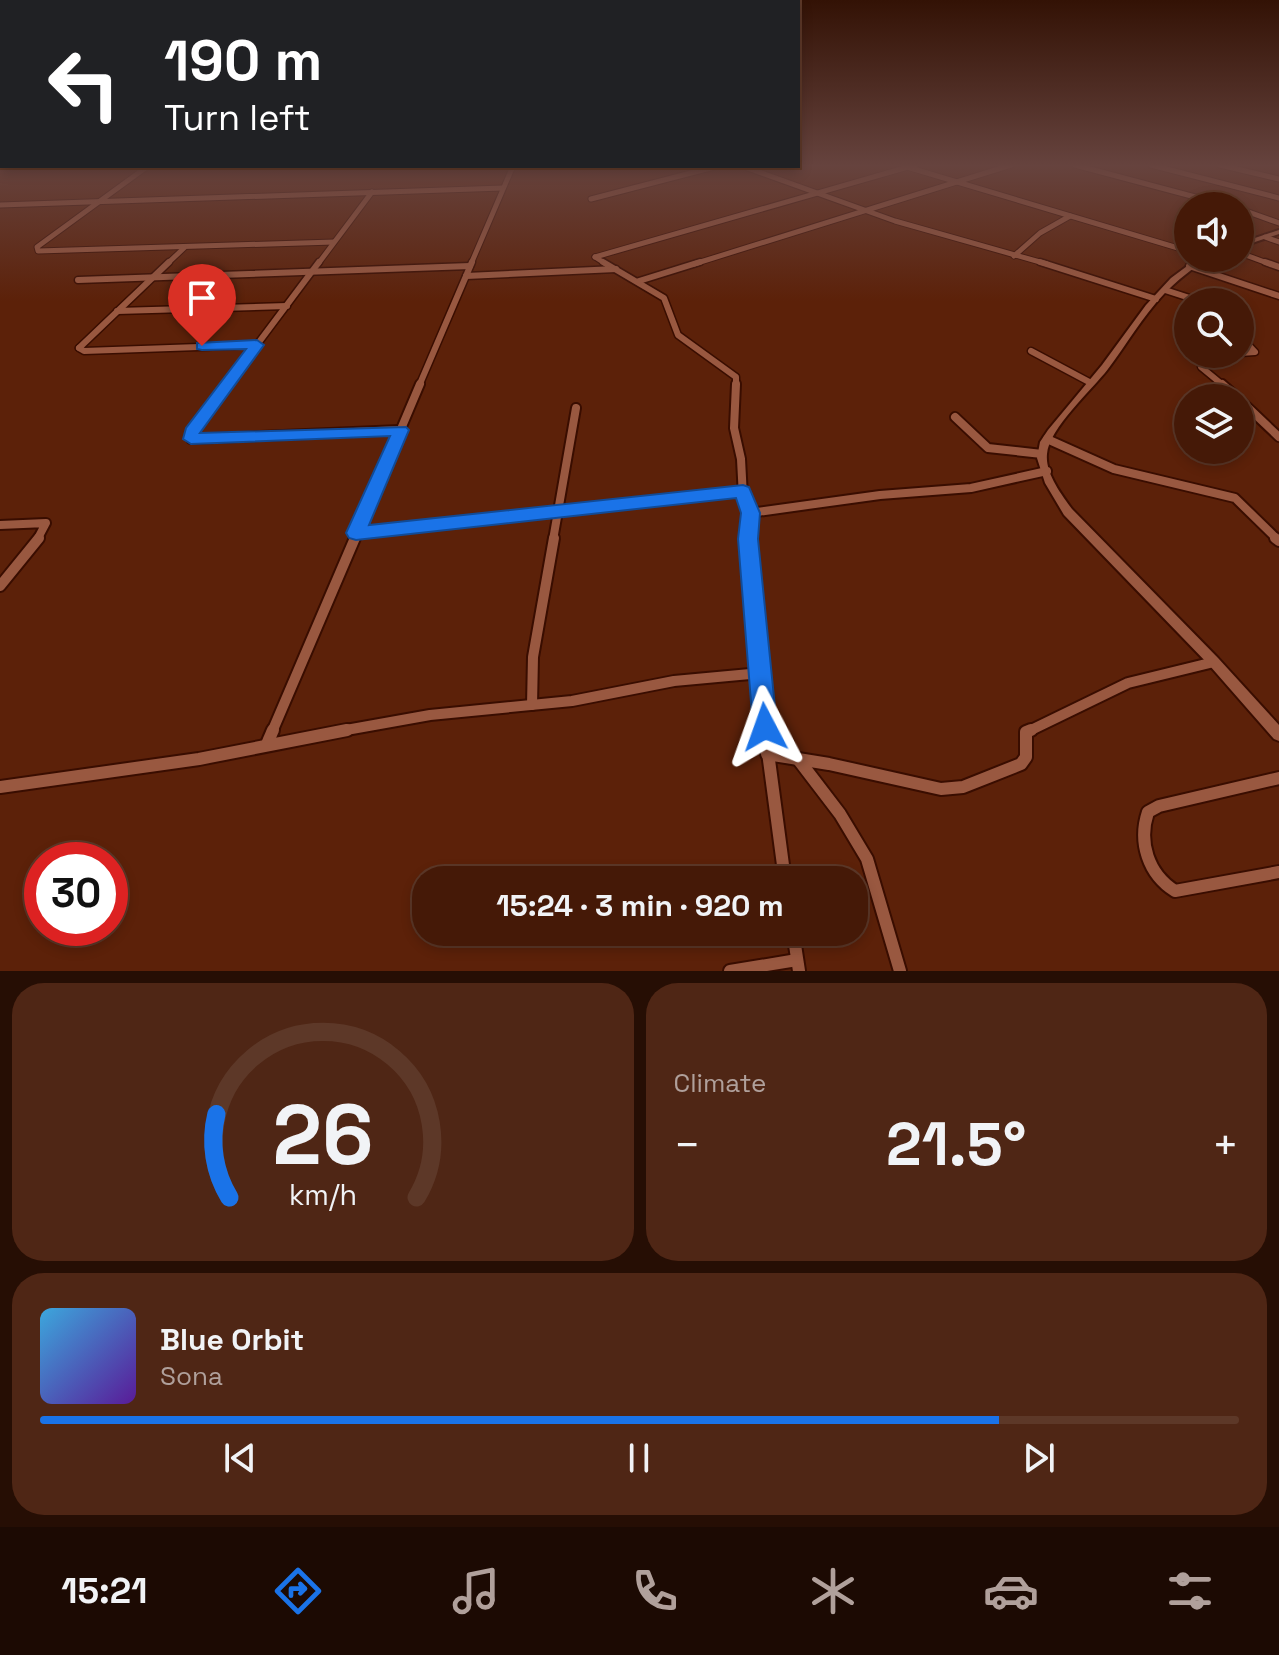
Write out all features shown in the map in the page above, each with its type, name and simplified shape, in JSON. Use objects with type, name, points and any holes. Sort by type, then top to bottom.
[{"type":"street","points":[[87,210],[37,247],[38,251],[334,242]]},
{"type":"street","points":[[358,210],[192,431],[191,439],[400,430]]},
{"type":"street","points":[[267,744],[494,210]]},
{"type":"street","points":[[753,210],[595,257],[664,298],[678,335],[736,377],[734,428],[741,459],[743,491],[750,513],[748,539],[767,754],[783,866]]},
{"type":"street","points":[[639,281],[864,210]]},
{"type":"street","points":[[866,210],[1080,273],[1156,299]]},
{"type":"street","points":[[1051,210],[1174,247]]},
{"type":"street","points":[[1254,214],[1279,223]]},
{"type":"street","points":[[1014,256],[1040,233],[1070,216]]},
{"type":"street","points":[[1254,241],[1279,232]]},
{"type":"street","points":[[1265,237],[1279,242]]},
{"type":"street","points":[[185,247],[79,348],[84,351],[257,345]]},
{"type":"street","points":[[1254,258],[1279,267]]},
{"type":"street","points":[[78,280],[470,266]]},
{"type":"street","points":[[466,276],[617,269]]},
{"type":"street","points":[[1183,272],[1121,341],[1105,368],[1047,439],[1042,454],[1052,489],[1068,512],[1214,662],[1279,735]]},
{"type":"street","points":[[1207,272],[1279,296]]},
{"type":"street","points":[[1165,290],[1174,293]]},
{"type":"street","points":[[117,311],[287,306]]},
{"type":"street","points":[[1031,351],[1091,383]]},
{"type":"street","points":[[1202,368],[1221,384]]},
{"type":"street","points":[[532,705],[533,657],[576,408]]},
{"type":"street","points":[[1254,413],[1279,437]]},
{"type":"street","points":[[955,417],[988,448],[1042,454]]},
{"type":"street","points":[[1047,439],[1114,469],[1235,498],[1279,541]]},
{"type":"street","points":[[750,513],[880,495],[971,488],[1047,471]]},
{"type":"street","points":[[356,533],[743,491]]},
{"type":"street","points":[[0,525],[46,523],[41,535],[0,586]]},
{"type":"street","points":[[767,754],[915,785],[941,789],[963,787],[1021,764],[1026,757],[1026,732],[1128,683],[1214,662]]},
{"type":"street","points":[[0,787],[199,759],[430,715],[572,701],[674,681],[761,673]]},
{"type":"street","points":[[797,759],[840,814],[867,859],[900,971]]},
{"type":"street","points":[[1279,778],[1159,806],[1148,812],[1143,830],[1154,871],[1168,888],[1175,891],[1279,872]]},
{"type":"street","points":[[730,971],[798,965]]},
{"type":"route","points":[[202,346],[257,345],[192,431],[191,439],[400,430],[356,533],[743,491],[750,513],[748,539],[765,727]]}]
